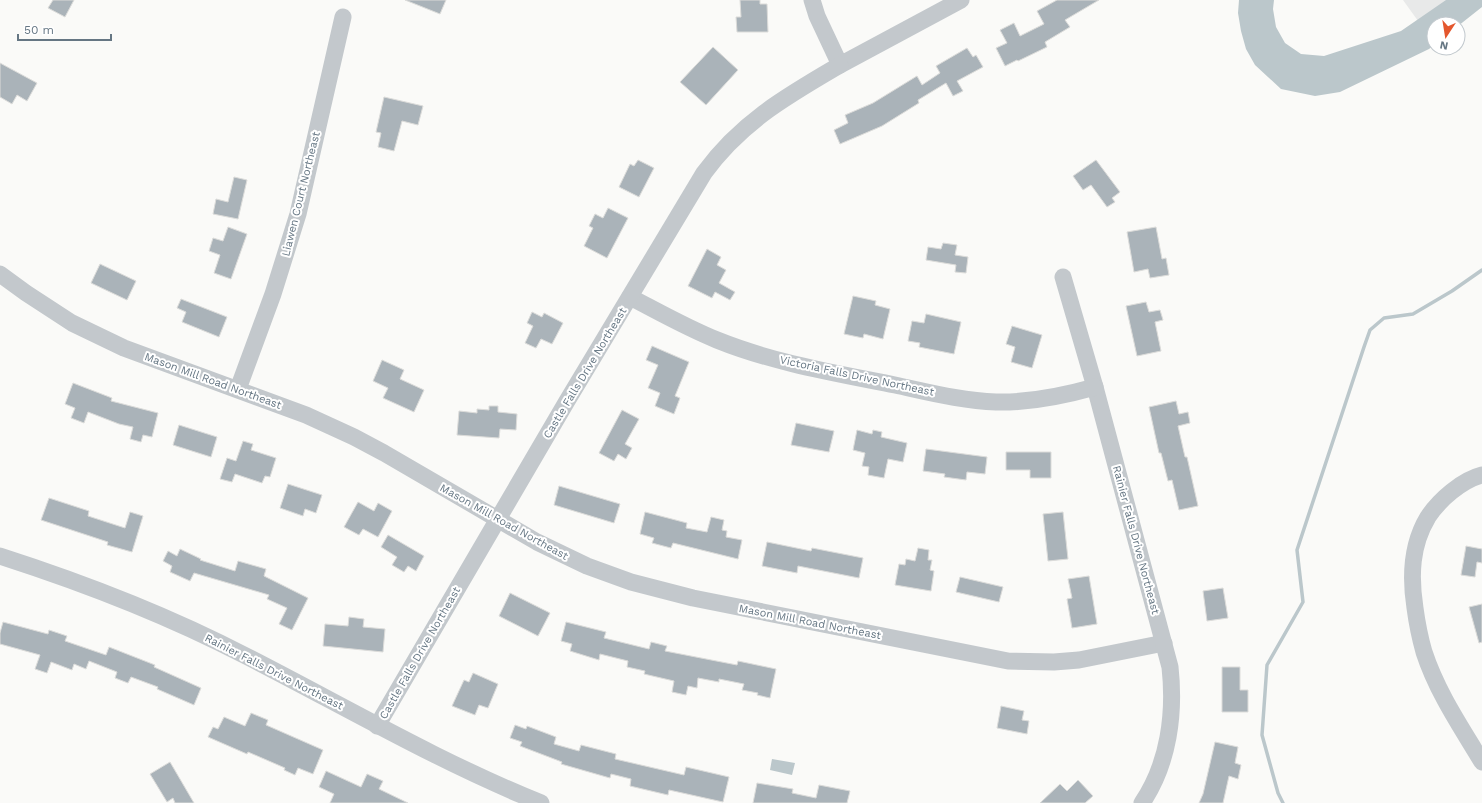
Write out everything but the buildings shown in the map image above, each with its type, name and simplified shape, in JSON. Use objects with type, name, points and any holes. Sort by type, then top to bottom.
[{"type":"street","points":[[812,0],[817,16],[840,65]]},
{"type":"street","name":"Castle Falls Drive Northeast","points":[[378,726],[679,212],[717,155],[732,139],[767,110],[792,93],[840,65],[961,0]]},
{"type":"street","name":"Liawen Court Northeast","points":[[238,389],[273,294],[298,214],[343,17]]},
{"type":"street","name":"Mason Mill Road Northeast","points":[[0,274],[72,323],[124,348],[306,415],[354,437],[537,542],[587,566],[631,582],[693,598],[1008,661],[1054,662],[1079,660],[1164,643]]},
{"type":"street","name":"Rainier Falls Drive Northeast","points":[[1063,277],[1170,667],[1173,690],[1172,714],[1168,739],[1159,771],[1142,803]]},
{"type":"street","name":"Victoria Falls Drive Northeast","points":[[630,297],[717,340],[756,354],[821,371],[948,396],[982,401],[1026,401],[1068,394],[1094,387]]},
{"type":"street","points":[[1482,475],[1468,480],[1439,502],[1432,511],[1425,523],[1414,552],[1411,580],[1419,630],[1430,667],[1448,705],[1482,762]]},
{"type":"street","name":"Rainier Falls Drive Northeast","points":[[0,556],[87,585],[188,628],[245,656],[427,752],[508,790],[541,803]]},
{"type":"shaded area","points":[[1239,0],[1274,0],[1273,9],[1276,27],[1285,43],[1301,54],[1324,56],[1401,31],[1446,0],[1482,0],[1482,7],[1466,20],[1466,16],[1426,16],[1426,50],[1340,92],[1315,96],[1281,89],[1255,65],[1246,49],[1238,13]]},
{"type":"shaded area","points":[[1403,0],[1468,0],[1445,16],[1426,16],[1426,32]]},
{"type":"shaded area","points":[[772,759],[795,763],[792,775],[770,770]]},
{"type":"waterway","points":[[1283,803],[1278,793],[1262,735],[1267,665],[1303,602],[1297,550],[1370,330],[1384,318],[1413,314],[1452,291],[1482,270]]}]
